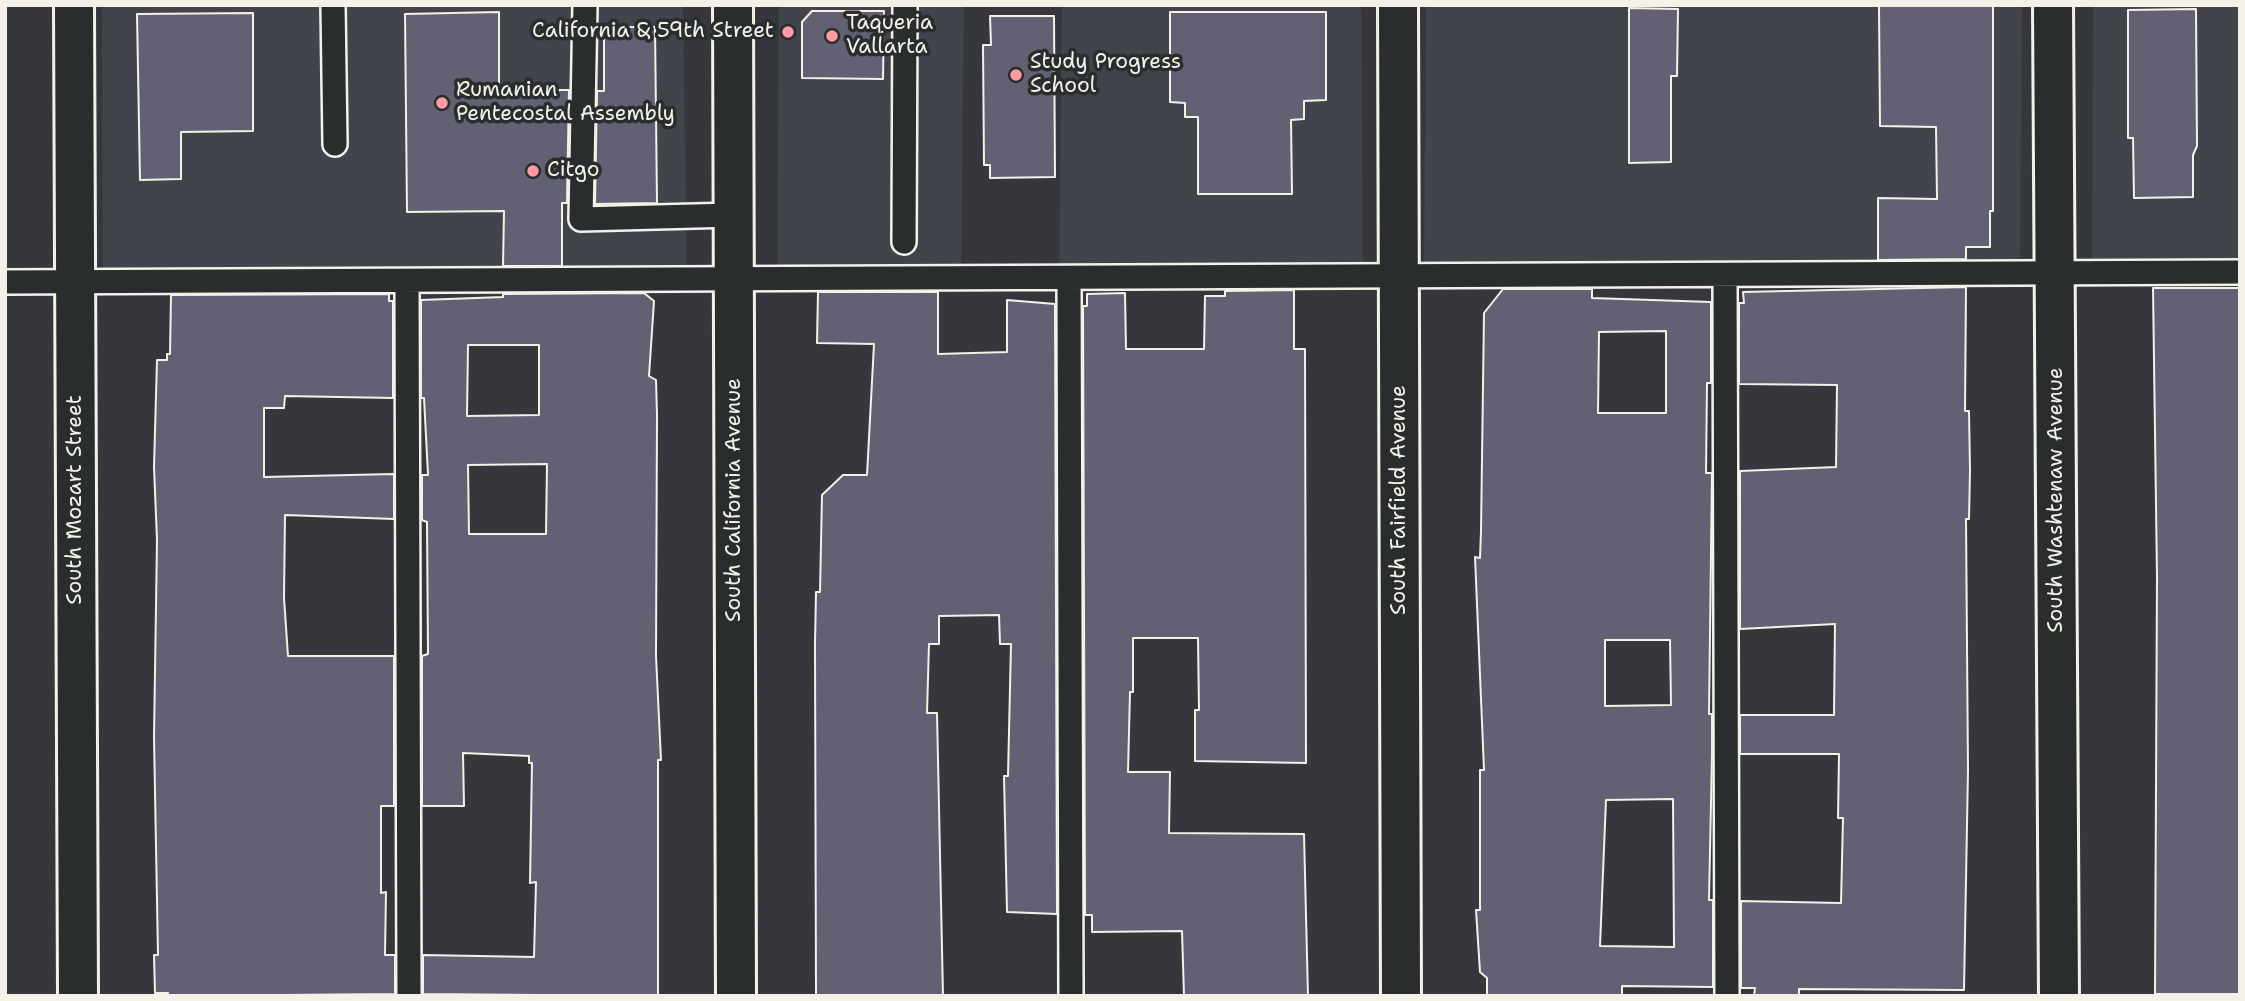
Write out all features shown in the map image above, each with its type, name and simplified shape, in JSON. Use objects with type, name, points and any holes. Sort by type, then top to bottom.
[{"type":"street","name":"South Mozart Street","points":[[74,5],[78,996]]},
{"type":"street","name":"South California Avenue","points":[[733,5],[736,996]]},
{"type":"street","name":"South Fairfield Avenue","points":[[1398,5],[1401,996]]},
{"type":"street","name":"South Washtenaw Avenue","points":[[2053,5],[2060,996]]},
{"type":"lane","points":[[333,5],[335,144]]},
{"type":"lane","points":[[584,5],[581,219],[733,215]]},
{"type":"lane","points":[[904,242],[905,5]]},
{"type":"lane","points":[[5,282],[2240,272]]},
{"type":"lane","points":[[1725,275],[1727,996]]},
{"type":"lane","points":[[1069,278],[1072,996]]},
{"type":"lane","points":[[407,281],[409,996]]},
{"type":"shaded area","points":[[102,5],[683,5],[687,279],[103,282]]},
{"type":"shaded area","points":[[779,5],[964,5],[961,278],[777,278]]},
{"type":"shaded area","points":[[1062,5],[1361,5],[1363,281],[1059,278]]},
{"type":"shaded area","points":[[1426,5],[2022,5],[2020,273],[1424,276]]},
{"type":"shaded area","points":[[2093,5],[2240,5],[2240,272],[2092,273]]},
{"type":"building","points":[[1879,6],[1993,6],[1993,211],[1990,211],[1990,247],[1966,247],[1966,259],[1878,260],[1878,198],[1937,199],[1936,127],[1880,126]]},
{"type":"building","points":[[1629,8],[1678,9],[1677,76],[1671,76],[1671,162],[1629,163]]},
{"type":"building","points":[[2196,9],[2197,146],[2193,155],[2193,197],[2134,198],[2133,138],[2128,138],[2128,10]]},
{"type":"building","points":[[812,11],[884,11],[883,79],[802,78],[802,22]]},
{"type":"building","points":[[499,12],[499,90],[569,90],[567,203],[562,203],[562,266],[503,266],[504,211],[407,212],[405,14]]},
{"type":"building","points":[[1170,12],[1326,12],[1326,100],[1304,101],[1304,119],[1291,120],[1292,194],[1198,194],[1198,117],[1185,117],[1185,103],[1170,102]]},
{"type":"building","points":[[253,13],[253,131],[181,132],[181,179],[140,180],[137,14]]},
{"type":"building","points":[[990,16],[1054,16],[1055,177],[990,178],[990,165],[984,165],[983,45],[991,45]]},
{"type":"building","name":"Citgo","points":[[604,27],[655,27],[657,203],[595,204],[597,91],[604,91]]},
{"type":"building","points":[[1966,287],[1965,411],[1969,411],[1970,470],[1969,519],[1966,519],[1968,770],[1964,990],[1799,989],[1799,996],[1754,996],[1755,988],[1741,988],[1741,901],[1841,903],[1843,818],[1838,818],[1839,754],[1740,754],[1740,715],[1834,715],[1835,624],[1740,629],[1740,471],[1836,467],[1837,385],[1739,384],[1739,303],[1744,303],[1743,292]]},
{"type":"building","points":[[2153,288],[2240,288],[2240,994],[2155,994],[2157,577]]},
{"type":"building","points":[[1503,289],[1592,289],[1592,298],[1711,302],[1711,383],[1707,383],[1706,473],[1712,473],[1709,900],[1713,900],[1713,987],[1622,986],[1622,996],[1487,996],[1487,978],[1480,972],[1476,910],[1480,910],[1480,770],[1484,770],[1475,557],[1480,558],[1484,313]],"holes":[[[1666,331],[1666,413],[1598,413],[1599,332]],[[1605,640],[1670,640],[1671,705],[1605,706]],[[1673,799],[1674,947],[1600,946],[1606,800]]]},
{"type":"building","points":[[1294,290],[1294,349],[1305,349],[1306,763],[1195,761],[1195,710],[1199,710],[1198,638],[1133,638],[1128,772],[1170,772],[1169,833],[1304,834],[1308,996],[1184,996],[1182,931],[1092,932],[1092,915],[1085,915],[1083,306],[1087,306],[1087,294],[1125,293],[1126,349],[1204,349],[1205,296],[1225,296],[1225,291]]},
{"type":"building","points":[[818,292],[938,292],[938,354],[1007,352],[1007,300],[1055,304],[1057,914],[1007,912],[1004,776],[1008,776],[1011,644],[1000,644],[999,615],[939,616],[939,644],[929,644],[927,713],[937,713],[943,996],[816,996],[815,644],[816,592],[820,592],[822,495],[843,475],[867,475],[874,344],[817,343]]},
{"type":"building","points":[[644,293],[654,301],[649,376],[656,380],[657,414],[656,656],[661,760],[658,760],[658,996],[423,994],[423,955],[534,957],[536,882],[530,883],[532,763],[529,763],[529,756],[463,753],[464,806],[422,806],[422,656],[428,654],[427,522],[422,520],[422,475],[428,475],[424,398],[421,398],[421,300],[503,297],[503,294]],"holes":[[[468,345],[539,345],[539,415],[467,416]],[[547,464],[546,534],[469,534],[468,465]]]},
{"type":"building","points":[[389,294],[389,301],[393,301],[393,398],[285,396],[284,408],[264,408],[264,477],[394,474],[394,519],[285,515],[284,598],[288,656],[394,656],[394,806],[381,806],[381,893],[386,892],[385,955],[395,955],[395,994],[168,996],[168,993],[155,993],[154,955],[158,955],[154,737],[157,540],[154,467],[157,360],[167,360],[167,354],[170,354],[171,295]]},
{"type":"place","name":"California & 59th Street","points":[[788,32]]},
{"type":"place","name":"Taqueria Vallarta","points":[[832,36]]},
{"type":"place","name":"Study Progress School","points":[[1016,75]]},
{"type":"place","name":"Rumanian Pentecostal Assembly","points":[[442,103]]},
{"type":"place","name":"Citgo","points":[[533,171]]}]
